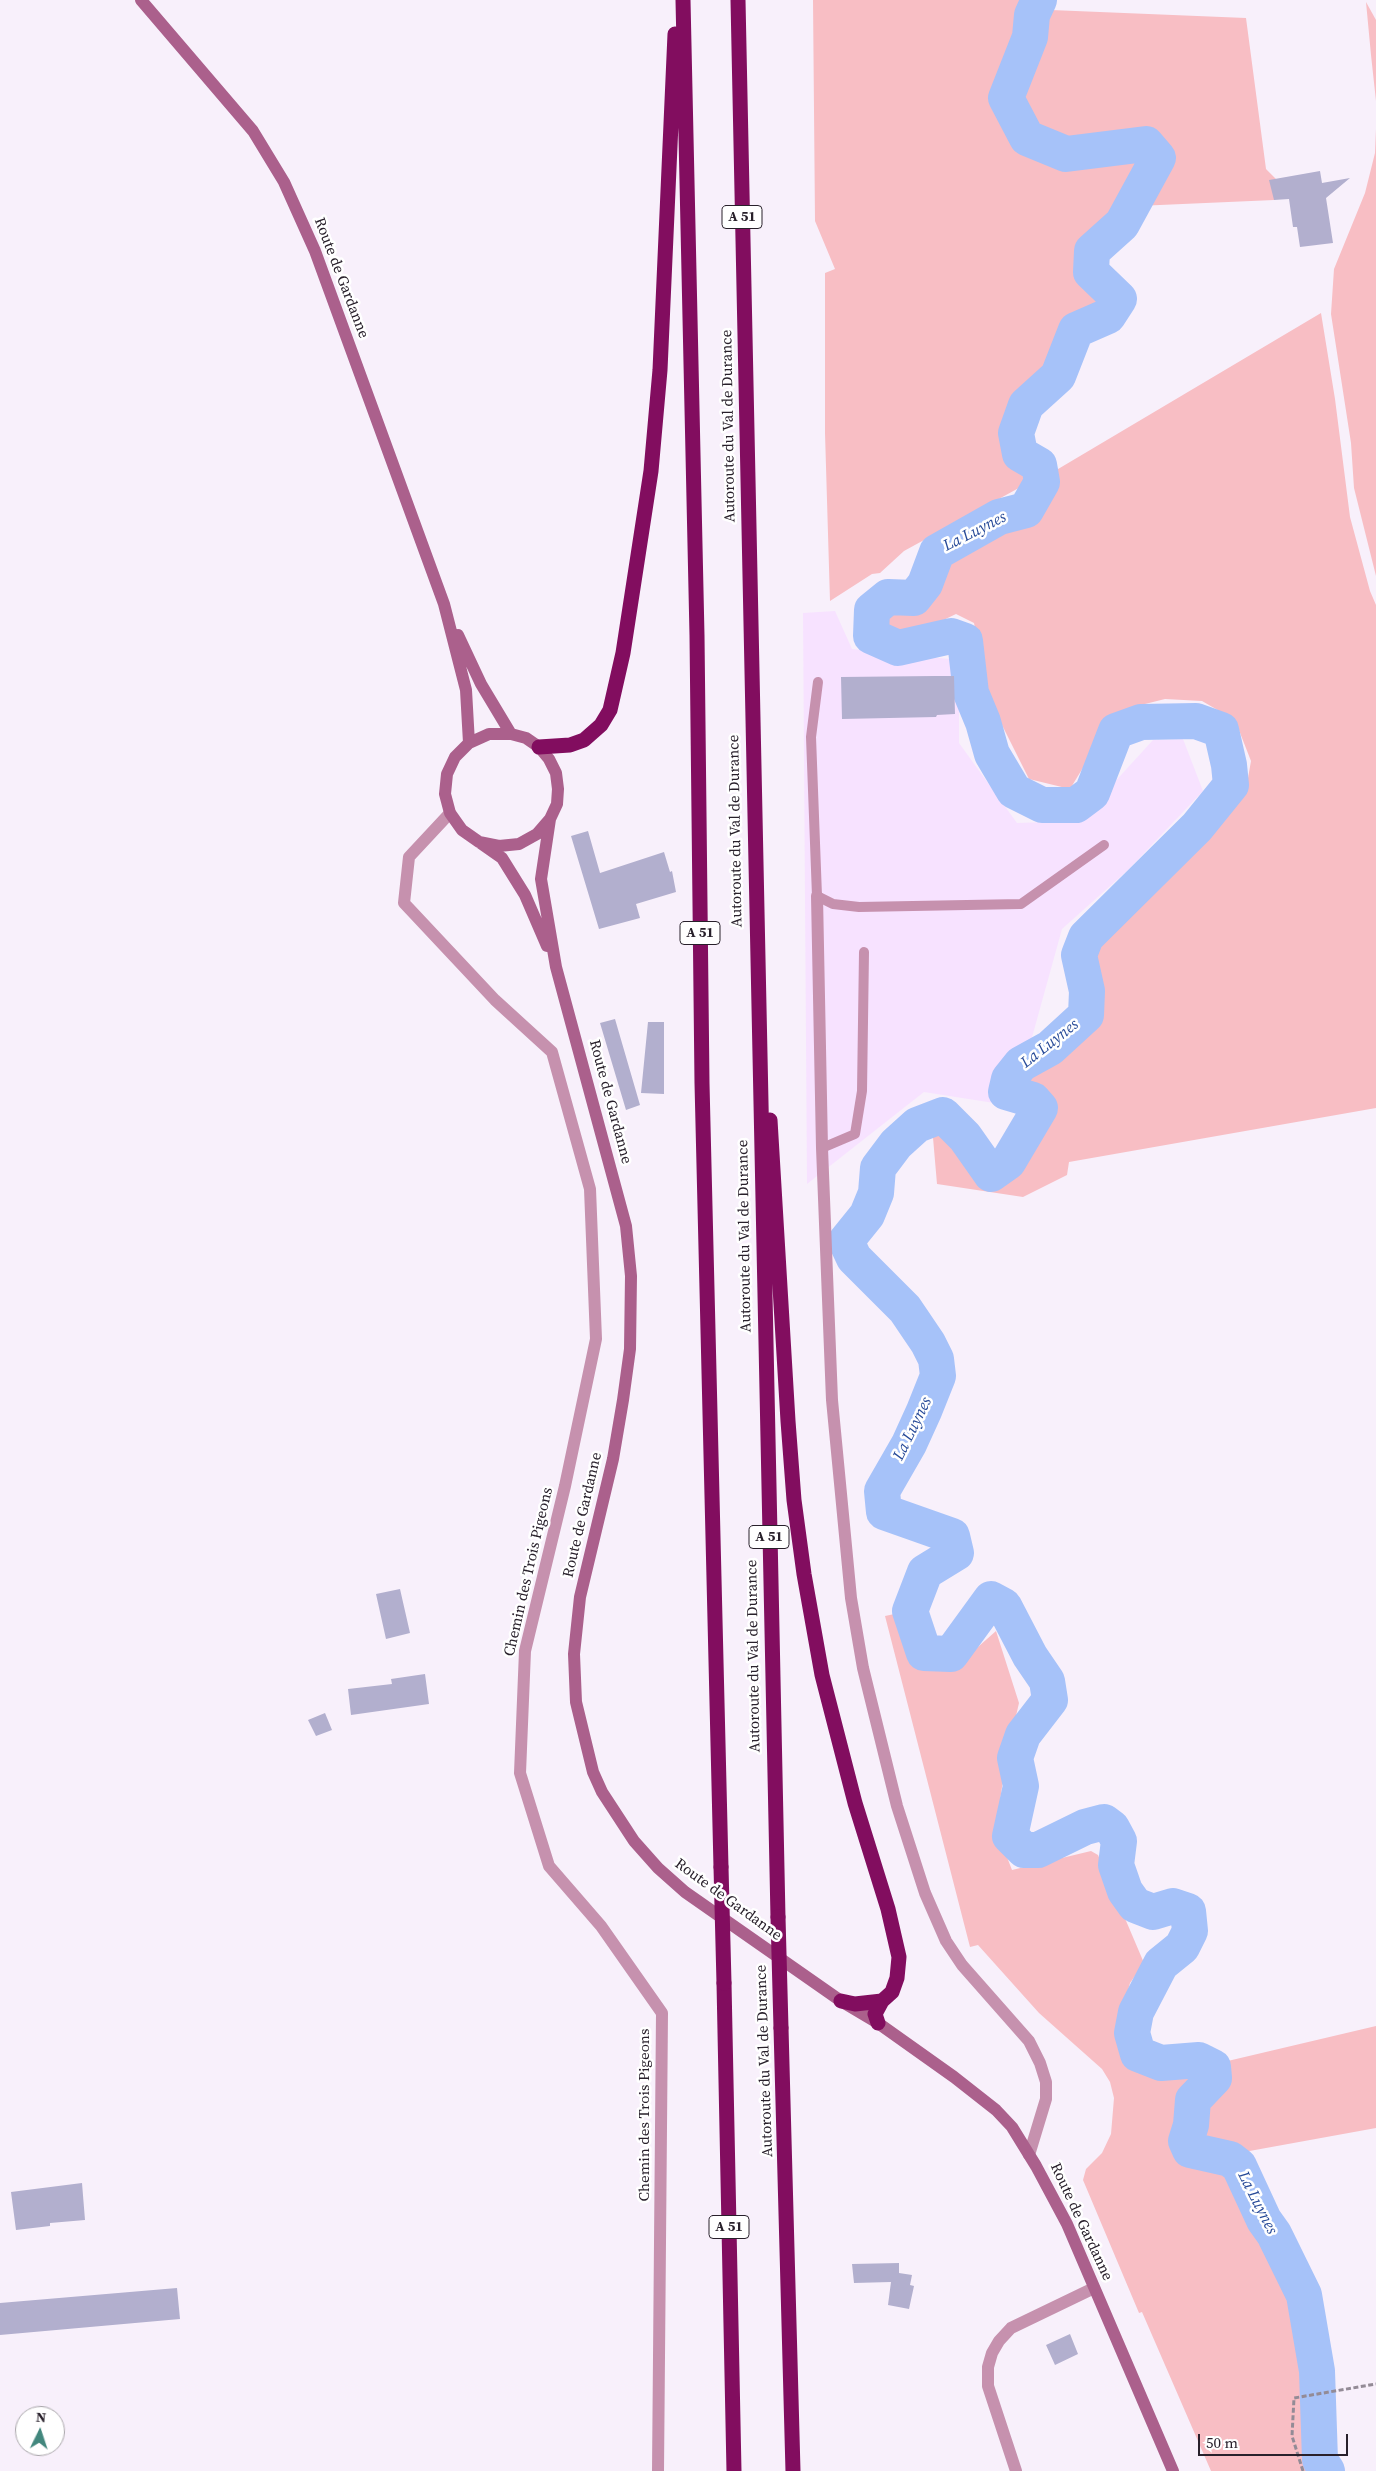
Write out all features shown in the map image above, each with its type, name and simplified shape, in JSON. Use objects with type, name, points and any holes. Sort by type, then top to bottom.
[{"type":"highway","points":[[539,747],[570,745],[584,740],[601,725],[610,710],[623,653],[650,480],[660,370],[676,0]]},
{"type":"highway","name":"A 51","points":[[683,0],[696,625],[702,1083],[734,2471]]},
{"type":"highway","name":"Autoroute du Val de Durance","points":[[738,0],[754,856],[778,1917],[793,2471]]},
{"type":"highway","points":[[754,856],[781,1319],[794,1500],[822,1675],[855,1803],[888,1908],[899,1956],[897,1978],[892,1992],[882,2001],[875,2014],[878,2023]]},
{"type":"highway","points":[[841,2001],[855,2004],[882,2001]]},
{"type":"main road","name":"Route de Gardanne","points":[[141,0],[253,131],[284,182],[315,252],[444,604]]},
{"type":"main road","points":[[444,604],[481,684],[511,734]]},
{"type":"main road","points":[[444,604],[466,690],[469,743]]},
{"type":"main road","points":[[479,842],[499,846],[519,844],[537,834],[550,819],[557,804],[556,773],[549,759],[539,747],[526,738],[511,734],[489,734],[469,743],[455,757],[447,774],[445,794],[450,813],[462,830],[479,842],[502,858],[526,895],[556,967]]},
{"type":"main road","points":[[550,819],[541,878],[556,967]]},
{"type":"main road","name":"Route de Gardanne","points":[[556,967],[624,1217],[632,1276],[630,1349],[624,1400],[604,1498],[580,1597],[575,1646],[576,1702],[586,1746],[602,1792],[634,1841],[658,1868],[685,1892],[841,2001],[878,2023],[977,2093],[1012,2127],[1063,2216],[1173,2471]]},
{"type":"street","name":"Chemin des Trois Pigeons","points":[[450,813],[409,857],[404,903],[495,1000],[552,1052],[590,1189],[596,1339],[565,1486],[524,1651],[520,1773],[549,1866],[601,1926],[662,2013],[658,2471]]},
{"type":"street","points":[[817,896],[822,1148],[832,1400],[851,1598],[863,1668],[908,1843],[925,1893],[946,1941],[962,1965],[1029,2041],[1040,2063],[1046,2082],[1046,2099],[1028,2155]]},
{"type":"street","points":[[1016,2471],[988,2386],[988,2367],[992,2353],[999,2341],[1011,2328],[1094,2288]]},
{"type":"lane","points":[[818,682],[811,737],[817,896],[833,904],[859,908],[1021,904],[1104,845]]},
{"type":"lane","points":[[822,1148],[855,1134],[862,1091],[864,952]]},
{"type":"path","points":[[1303,2471],[1292,2436],[1294,2398],[1340,2392],[1376,2384]]},
{"type":"shaded area","points":[[813,0],[1034,0],[1027,14],[1020,48],[999,97],[1019,135],[1037,148],[1068,159],[1134,149],[1146,152],[1150,155],[1151,160],[1120,218],[1092,243],[1086,263],[1088,281],[1093,287],[1112,296],[1113,300],[1104,313],[1080,322],[1073,327],[1062,346],[1050,377],[1024,397],[1016,410],[1013,449],[1016,455],[1038,470],[1037,478],[904,551],[880,573],[872,574],[830,601],[825,433],[825,273],[835,269],[815,221]]},
{"type":"shaded area","points":[[1366,2],[1376,20],[1376,101],[1371,55]]},
{"type":"shaded area","points":[[1042,11],[1246,18],[1266,169],[1280,183],[1274,200],[1137,206],[1165,161],[1163,151],[1149,141],[1141,136],[1121,137],[1073,147],[1053,142],[1044,136],[1038,137],[1023,124],[1016,112],[1013,96],[1033,41],[1038,19]]},
{"type":"shaded area","points":[[1376,129],[1376,576],[1354,488],[1351,443],[1331,314],[1334,269],[1365,193],[1375,153]]},
{"type":"shaded area","points":[[1321,313],[1335,399],[1350,517],[1370,591],[1376,605],[1376,1108],[1069,1162],[1067,1175],[1023,1197],[937,1184],[932,1126],[939,1121],[944,1121],[965,1144],[981,1170],[987,1175],[998,1178],[1008,1173],[1020,1155],[1047,1102],[1041,1095],[1014,1089],[1011,1086],[1012,1081],[1027,1068],[1069,1042],[1092,1008],[1091,993],[1083,958],[1086,945],[1170,867],[1185,847],[1245,795],[1251,761],[1235,720],[1202,701],[1165,699],[1129,708],[1106,730],[1070,789],[1029,779],[991,703],[974,623],[956,614],[904,635],[880,631],[877,625],[878,612],[891,603],[909,604],[926,599],[932,591],[935,570],[941,556],[993,526],[1018,520],[1027,515],[1046,488],[1048,475]]},
{"type":"shaded area","points":[[835,611],[852,649],[959,660],[959,743],[1017,823],[1079,821],[1153,740],[1183,739],[1203,791],[1128,870],[1062,929],[1013,1106],[924,1092],[807,1184],[803,613]]},
{"type":"shaded area","points":[[904,1612],[907,1630],[916,1648],[928,1664],[936,1667],[952,1670],[996,1631],[1019,1703],[1006,1759],[996,1829],[1012,1870],[1091,1851],[1098,1855],[1144,1963],[1130,1983],[1118,2028],[1124,2053],[1132,2054],[1148,2066],[1175,2068],[1204,2066],[1210,2073],[1190,2100],[1190,2111],[1181,2137],[1182,2147],[1186,2153],[1222,2163],[1233,2169],[1257,2223],[1271,2237],[1297,2293],[1312,2361],[1316,2394],[1313,2424],[1315,2452],[1321,2471],[1211,2471],[1142,2312],[1139,2313],[1083,2180],[1086,2169],[1102,2153],[1111,2134],[1114,2098],[1110,2082],[1102,2069],[1039,2013],[978,1945],[970,1947],[885,1616]]},
{"type":"shaded area","points":[[1376,2026],[1376,2128],[1233,2154],[1200,2149],[1191,2143],[1190,2138],[1196,2123],[1194,2108],[1219,2077],[1215,2064]]},
{"type":"building","points":[[1320,171],[1322,183],[1350,178],[1326,198],[1333,243],[1300,247],[1297,227],[1293,227],[1289,199],[1274,200],[1269,180]]},
{"type":"building","points":[[954,676],[955,714],[937,715],[936,717],[842,719],[841,677]]},
{"type":"building","points":[[588,831],[600,873],[664,852],[670,872],[672,871],[676,892],[636,904],[640,918],[599,929],[571,836]]},
{"type":"building","points":[[615,1019],[640,1105],[626,1110],[600,1023]]},
{"type":"building","points":[[648,1022],[664,1022],[664,1094],[641,1093]]},
{"type":"building","points":[[400,1589],[410,1633],[386,1639],[376,1594]]},
{"type":"building","points":[[425,1674],[429,1704],[351,1715],[348,1689],[392,1684],[391,1679]]},
{"type":"building","points":[[325,1713],[332,1730],[316,1736],[308,1720]]},
{"type":"building","points":[[82,2183],[85,2220],[50,2223],[50,2226],[16,2230],[11,2192]]},
{"type":"building","points":[[899,2263],[899,2273],[912,2275],[910,2285],[914,2286],[909,2309],[888,2305],[891,2282],[854,2283],[852,2264]]},
{"type":"building","points":[[177,2288],[180,2319],[0,2335],[0,2303]]},
{"type":"building","points":[[1070,2334],[1078,2354],[1055,2365],[1046,2345]]},
{"type":"waterway","name":"La Luynes","points":[[1039,0],[1032,15],[1030,37],[1006,98],[1027,138],[1066,154],[1146,144],[1158,158],[1122,224],[1092,251],[1091,272],[1119,299],[1108,316],[1076,330],[1058,376],[1026,405],[1016,433],[1020,454],[1039,465],[1042,482],[1026,510],[999,517],[937,552],[925,584],[914,598],[888,597],[872,610],[871,636],[898,648],[951,636],[965,641],[971,693],[983,722],[992,754],[1014,791],[1042,805],[1076,805],[1092,793],[1116,731],[1141,722],[1196,721],[1221,730],[1229,765],[1231,785],[1197,827],[1086,937],[1079,955],[1087,991],[1086,1015],[1050,1048],[1021,1064],[1009,1079],[1006,1092],[1033,1100],[1040,1108],[1008,1162],[991,1174],[965,1137],[943,1115],[917,1125],[896,1144],[878,1168],[876,1193],[867,1215],[846,1241],[854,1258],[905,1309],[928,1343],[936,1359],[938,1376],[924,1411],[909,1444],[882,1491],[884,1512],[952,1536],[956,1553],[925,1572],[910,1611],[924,1653],[951,1654],[991,1599],[1004,1606],[1030,1656],[1047,1681],[1050,1700],[1023,1735],[1015,1758],[1021,1786],[1010,1836],[1024,1850],[1038,1850],[1085,1827],[1104,1822],[1112,1828],[1119,1841],[1116,1865],[1125,1891],[1135,1905],[1153,1912],[1173,1906],[1188,1911],[1190,1931],[1182,1947],[1161,1964],[1136,2012],[1132,2033],[1138,2054],[1161,2063],[1199,2060],[1213,2067],[1214,2078],[1193,2100],[1191,2125],[1186,2141],[1190,2150],[1230,2159],[1239,2166],[1264,2220],[1274,2234],[1304,2295],[1317,2371],[1320,2460],[1327,2471]]}]
